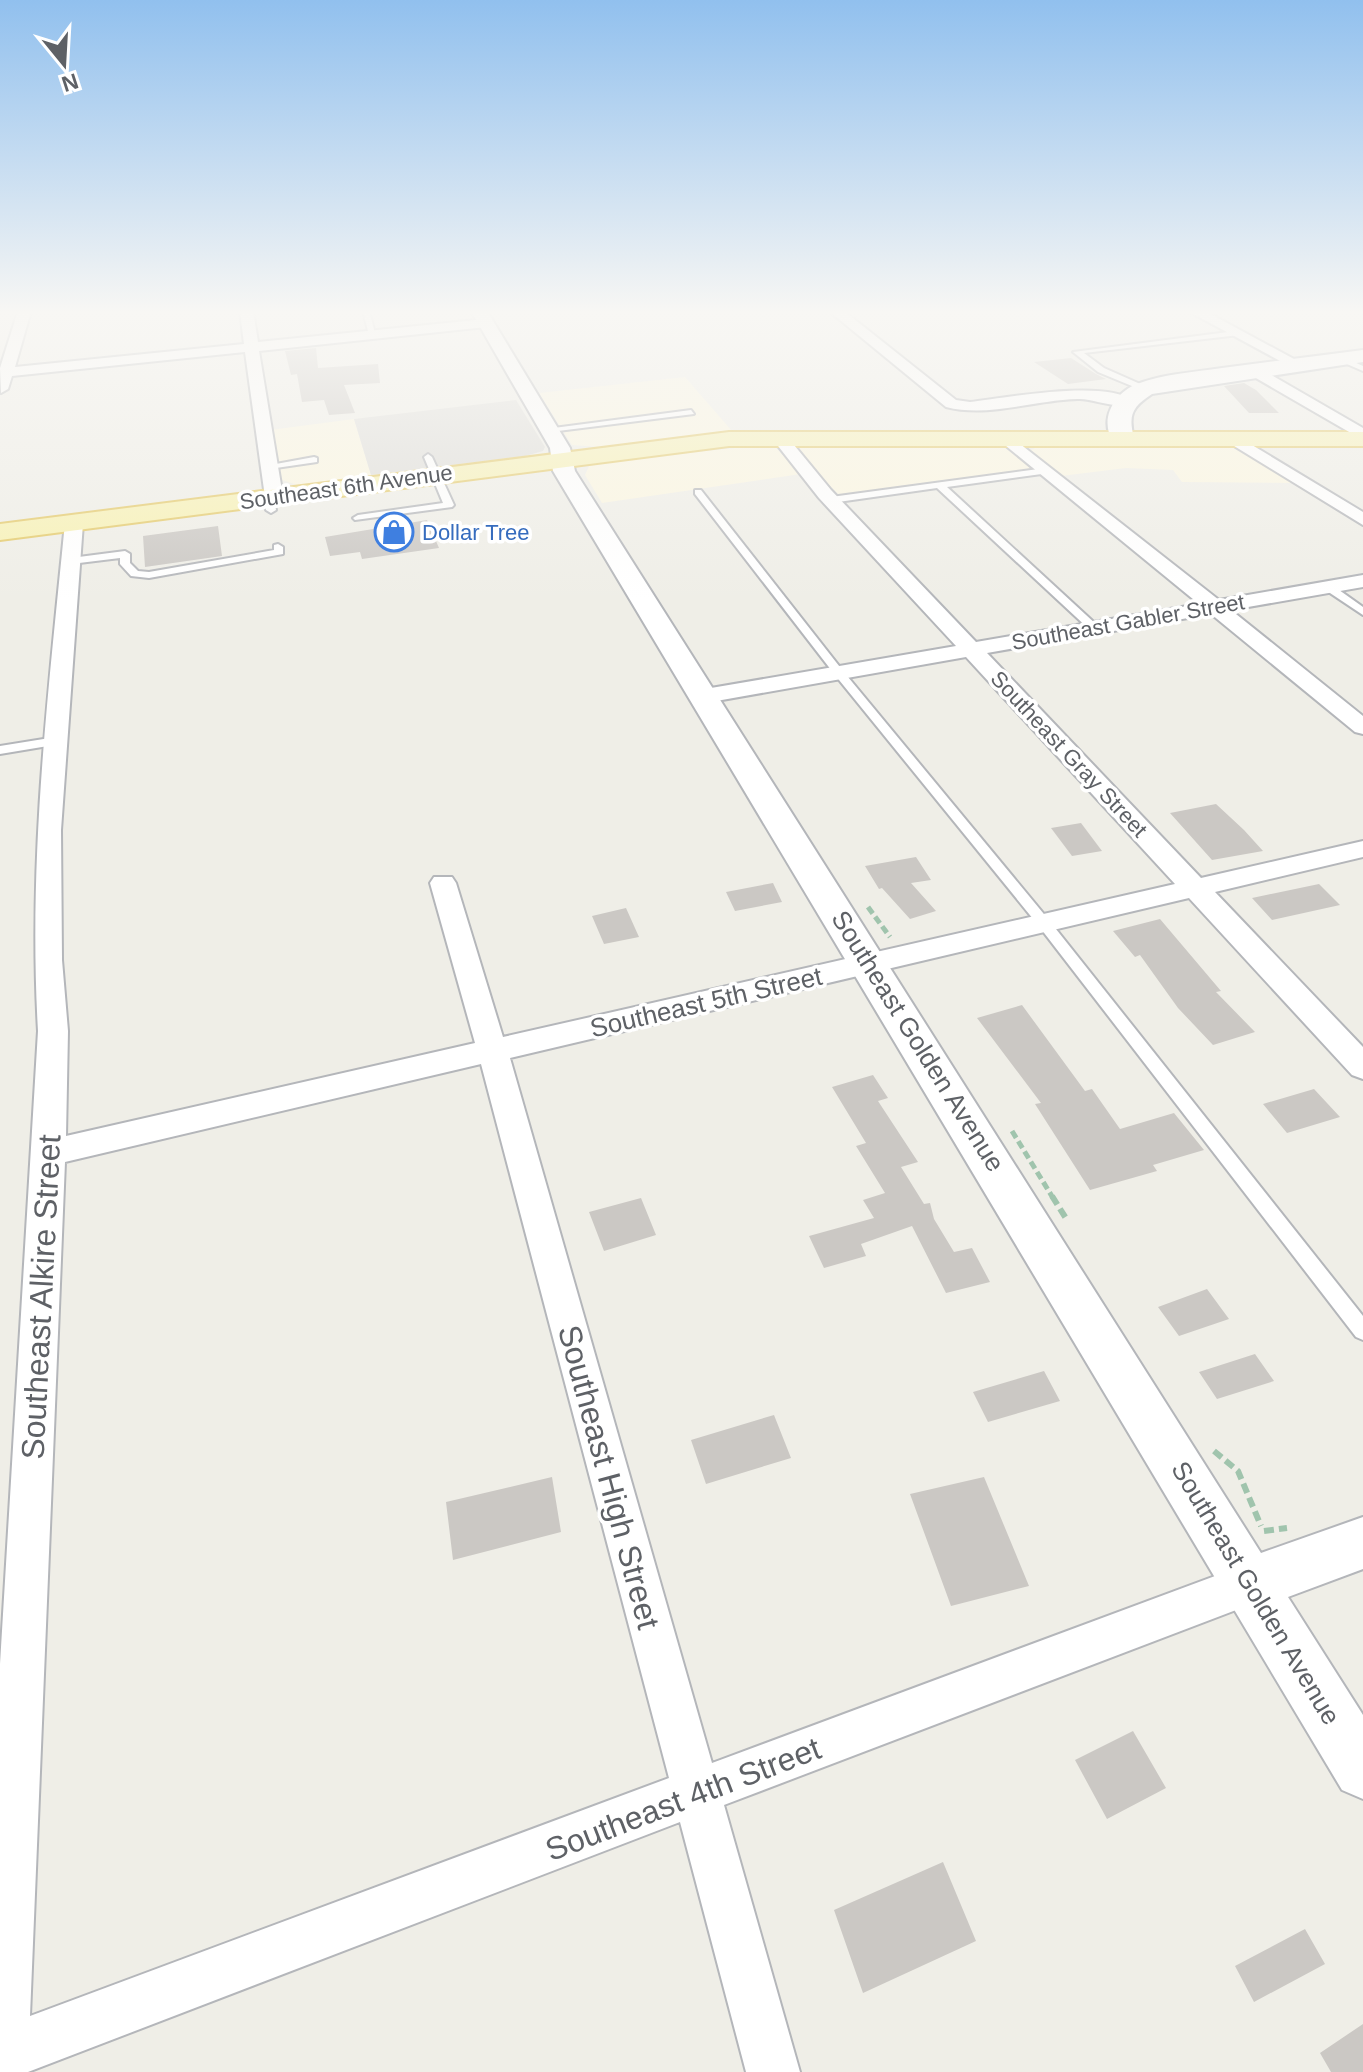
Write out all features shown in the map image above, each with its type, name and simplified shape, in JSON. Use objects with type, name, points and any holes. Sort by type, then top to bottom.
[{"type":"main road","points":[[1122,438],[1118,419],[1126,408]]},
{"type":"main road","name":"Southeast 6th Avenue","points":[[0,532],[271,501],[432,466],[556,444],[779,437],[1363,437]]},
{"type":"street","points":[[260,408],[271,501]]},
{"type":"street","name":"Southeast Golden Avenue","points":[[535,408],[556,444],[564,471],[870,963],[1363,1769]]},
{"type":"street","points":[[1315,408],[1363,437]]},
{"type":"street","name":"Southeast Gray Street","points":[[779,437],[831,500],[1363,1067]]},
{"type":"street","points":[[1006,438],[1363,727]]},
{"type":"street","points":[[1232,438],[1363,520]]},
{"type":"street","name":"Southeast Alkire Street","points":[[2,2063],[12,1638],[49,1153],[53,1031],[48,960],[48,830],[74,523]]},
{"type":"street","name":"Southeast Gabler Street","points":[[705,696],[1363,581]]},
{"type":"street","name":"Southeast 5th Street","points":[[49,1153],[1363,849]]},
{"type":"street","name":"Southeast High Street","points":[[443,883],[493,1052],[773,2072]]},
{"type":"street","name":"Southeast 4th Street","points":[[2,2063],[1363,1543]]},
{"type":"lane","points":[[556,444],[691,412]]},
{"type":"lane","points":[[269,466],[314,460]]},
{"type":"lane","points":[[358,518],[449,505],[432,466]]},
{"type":"lane","points":[[831,500],[1046,471]]},
{"type":"lane","points":[[940,486],[1094,628]]},
{"type":"lane","points":[[698,492],[839,673],[1043,922],[1363,1331]]},
{"type":"lane","points":[[71,561],[125,554],[125,564],[135,574],[149,575],[279,552],[278,547]]},
{"type":"lane","points":[[1328,587],[1363,612]]},
{"type":"lane","points":[[0,750],[56,741]]},
{"type":"shaded area","points":[[450,408],[521,408],[545,447],[543,451],[525,456],[371,475],[354,419]]},
{"type":"shaded area","points":[[548,408],[712,408],[732,431],[600,447],[572,445]]},
{"type":"shaded area","points":[[354,419],[371,475],[297,485],[279,479],[270,430]]},
{"type":"shaded area","points":[[765,445],[776,448],[801,474],[602,503],[585,475],[589,466],[602,462]]},
{"type":"shaded area","points":[[800,445],[1003,446],[1038,471],[842,498],[798,453]]},
{"type":"shaded area","points":[[1041,445],[1226,445],[1240,449],[1294,483],[1182,482],[1173,470],[1126,468],[1061,476],[1029,451]]},
{"type":"building","points":[[327,408],[353,408],[355,413],[329,415]]},
{"type":"building","points":[[1244,408],[1274,408],[1279,413],[1249,413]]},
{"type":"building","points":[[427,520],[439,548],[362,559],[360,552],[330,556],[325,537]]},
{"type":"building","points":[[218,526],[222,556],[145,567],[143,536]]},
{"type":"building","points":[[1216,804],[1263,851],[1212,860],[1170,813]]},
{"type":"building","points":[[1081,823],[1102,851],[1072,856],[1051,828]]},
{"type":"building","points":[[916,857],[931,880],[911,883],[936,911],[910,919],[882,888],[879,889],[865,866]]},
{"type":"building","points":[[773,883],[782,902],[735,911],[726,892]]},
{"type":"building","points":[[1319,884],[1340,905],[1272,920],[1252,898]]},
{"type":"building","points":[[626,908],[639,937],[604,944],[592,916]]},
{"type":"building","points":[[1160,919],[1221,991],[1216,992],[1255,1032],[1213,1045],[1178,1008],[1140,955],[1135,957],[1113,931]]},
{"type":"building","points":[[1022,1005],[1085,1091],[1092,1089],[1120,1129],[1174,1113],[1204,1150],[1153,1165],[1157,1171],[1090,1190],[1035,1104],[1041,1103],[977,1018]]},
{"type":"building","points":[[873,1075],[888,1098],[878,1101],[918,1162],[901,1167],[924,1204],[930,1203],[934,1219],[954,1252],[972,1248],[990,1282],[946,1293],[912,1226],[861,1244],[866,1256],[824,1268],[809,1236],[874,1218],[863,1200],[885,1193],[856,1146],[866,1143],[832,1087]]},
{"type":"building","points":[[1314,1089],[1340,1117],[1287,1133],[1263,1104]]},
{"type":"building","points":[[641,1198],[656,1235],[604,1251],[589,1212]]},
{"type":"building","points":[[1207,1289],[1229,1319],[1179,1336],[1158,1307]]},
{"type":"building","points":[[1255,1354],[1274,1381],[1217,1399],[1199,1372]]},
{"type":"building","points":[[1044,1371],[1060,1401],[988,1422],[973,1392]]},
{"type":"building","points":[[774,1415],[791,1458],[706,1484],[691,1440]]},
{"type":"building","points":[[552,1477],[561,1532],[453,1560],[446,1502]]},
{"type":"building","points":[[984,1477],[1029,1586],[951,1606],[910,1494]]},
{"type":"building","points":[[1133,1731],[1166,1788],[1107,1819],[1075,1760]]},
{"type":"building","points":[[943,1862],[976,1941],[863,1993],[834,1910]]},
{"type":"building","points":[[1305,1929],[1325,1964],[1254,2002],[1235,1966]]},
{"type":"building","points":[[1363,2024],[1363,2072],[1331,2072],[1320,2053]]},
{"type":"place","name":"Dollar Tree","points":[[394,532]]}]
